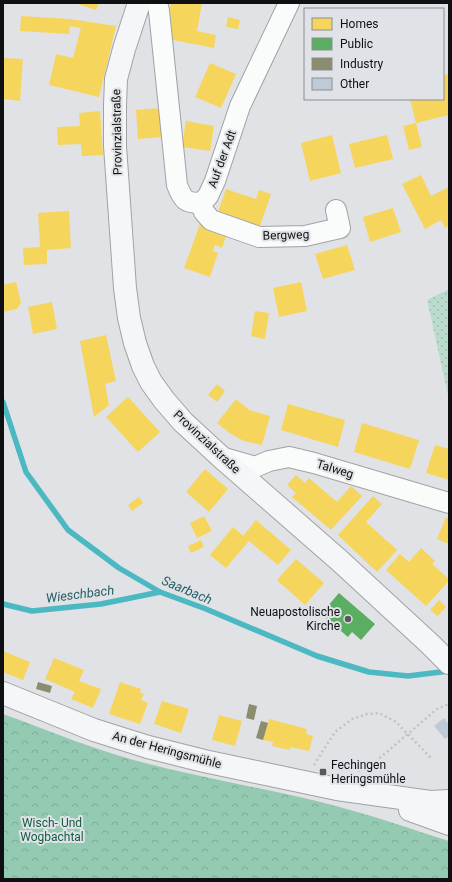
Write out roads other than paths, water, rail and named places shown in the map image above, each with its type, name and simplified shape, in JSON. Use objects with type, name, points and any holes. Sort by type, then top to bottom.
[{"type":"main road","name":"Provinzialstraße","points":[[139,3],[116,79],[114,105],[115,146],[125,288],[129,318],[135,343],[143,366],[151,382],[183,422],[340,561],[449,663]]},
{"type":"main road","name":"An der Heringsmühle","points":[[3,694],[94,730],[148,748],[308,782],[337,789],[379,803],[410,810],[449,816]]},
{"type":"main road","name":"An der Heringsmühle","points":[[337,789],[430,802],[449,801]]},
{"type":"main road","name":"An der Heringsmühle","points":[[410,810],[449,824]]},
{"type":"street","points":[[157,3],[160,19],[177,185],[182,197],[190,203],[201,204]]},
{"type":"street","name":"Auf der Adt","points":[[201,204],[208,196],[215,181],[240,106],[289,3]]},
{"type":"street","name":"Bergweg","points":[[201,204],[204,212],[211,220],[259,237],[305,236],[340,228],[336,210]]},
{"type":"street","name":"Talweg","points":[[221,457],[255,467],[269,461],[289,457],[449,503]]},
{"type":"waterway","name":"Saarbach","points":[[3,402],[26,472],[68,530],[119,568],[160,592],[206,609],[317,656],[369,672],[408,676],[449,671]]},
{"type":"waterway","name":"Wieschbach","points":[[3,604],[32,611],[101,604],[160,592]]},
{"type":"place","name":"Neuapostolische Kirche","points":[[348,619]]},
{"type":"place","name":"Fechingen Heringsmühle","points":[[323,772]]},
{"type":"park label","name":"Wisch- Und Wogbachtal","points":[[52,830]]}]
